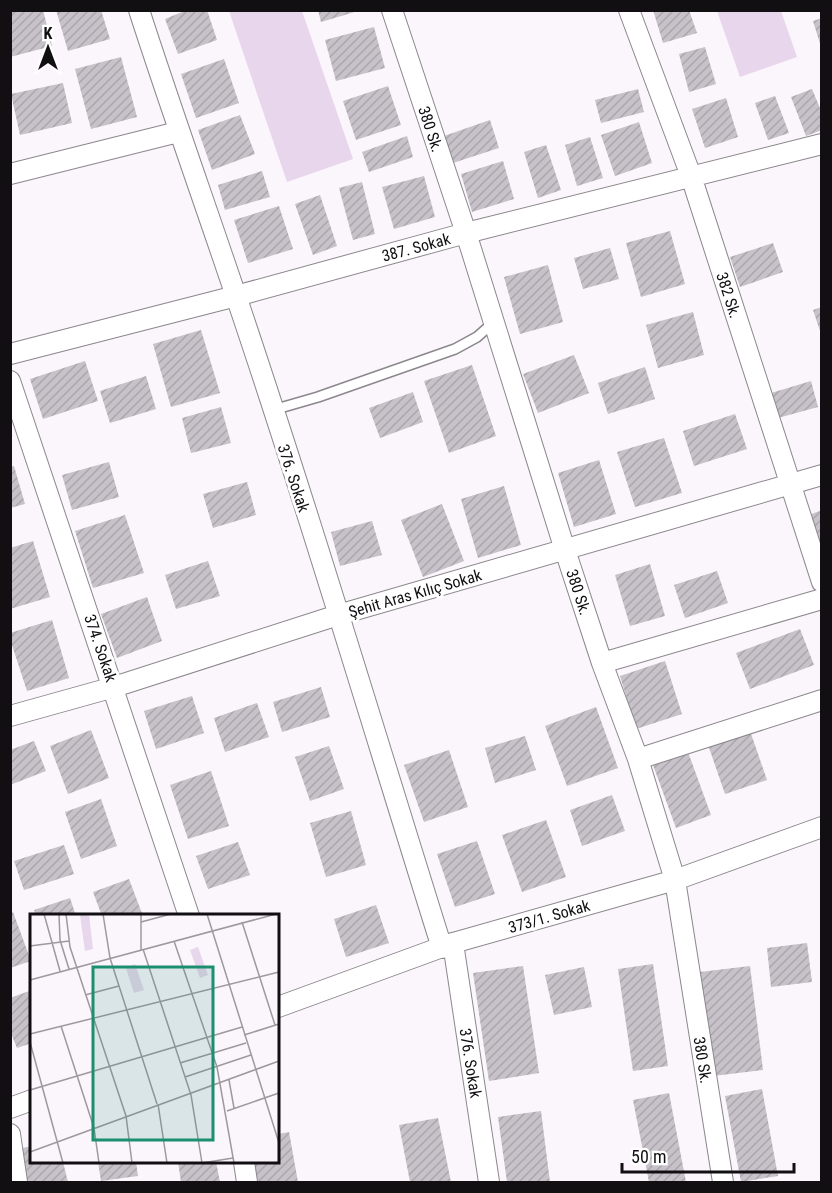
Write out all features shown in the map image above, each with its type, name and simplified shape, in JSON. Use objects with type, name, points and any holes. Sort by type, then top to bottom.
[{"type":"street","name":"376. Sokak","points":[[139,10],[178,132],[236,296],[447,945],[489,1182]]},
{"type":"street","name":"380 Sk.","points":[[392,10],[466,233],[565,550],[602,663],[638,759],[675,880],[723,1182]]},
{"type":"street","name":"382 Sk.","points":[[629,10],[691,176],[822,582]]},
{"type":"street","points":[[10,174],[178,132]]},
{"type":"street","name":"387. Sokak","points":[[10,354],[236,296],[466,233],[822,144]]},
{"type":"street","name":"374. Sokak","points":[[10,381],[189,914]]},
{"type":"street","name":"Şehit Aras Kılıç Sokak","points":[[10,716],[114,687],[338,615],[822,475]]},
{"type":"street","points":[[602,663],[822,599]]},
{"type":"street","points":[[638,759],[822,700]]},
{"type":"street","name":"373/1. Sokak","points":[[279,1008],[447,945],[675,880],[822,827]]},
{"type":"street","points":[[10,1107],[30,1101]]},
{"type":"street","points":[[10,1134],[17,1182]]},
{"type":"street","points":[[244,1163],[247,1182]]},
{"type":"lane","points":[[273,410],[318,398],[455,348],[477,337],[494,322]]},
{"type":"shaded area","points":[[229,11],[302,11],[353,159],[287,182]]},
{"type":"shaded area","points":[[717,11],[781,11],[797,57],[740,77]]},
{"type":"building","points":[[10,10],[43,10],[52,46],[10,57]]},
{"type":"building","points":[[56,10],[101,10],[110,39],[68,51]]},
{"type":"building","points":[[187,10],[207,10],[217,40],[178,54],[165,19]]},
{"type":"building","points":[[318,10],[358,10],[358,11],[321,22]]},
{"type":"building","points":[[653,10],[689,10],[697,33],[663,43]]},
{"type":"building","points":[[822,18],[822,47],[821,47],[813,21]]},
{"type":"building","points":[[374,27],[385,68],[336,81],[325,40]]},
{"type":"building","points":[[705,47],[716,84],[689,92],[679,54]]},
{"type":"building","points":[[121,57],[137,117],[91,129],[75,69]]},
{"type":"building","points":[[224,59],[239,103],[196,118],[181,74]]},
{"type":"building","points":[[63,83],[72,123],[20,135],[11,94]]},
{"type":"building","points":[[388,86],[401,125],[356,140],[343,101]]},
{"type":"building","points":[[638,89],[644,112],[601,123],[595,100]]},
{"type":"building","points":[[812,89],[822,113],[822,130],[806,136],[791,97]]},
{"type":"building","points":[[775,96],[789,133],[768,140],[755,103]]},
{"type":"building","points":[[726,98],[738,137],[705,148],[692,109]]},
{"type":"building","points":[[240,115],[255,154],[212,170],[198,130]]},
{"type":"building","points":[[490,120],[499,148],[453,163],[444,136]]},
{"type":"building","points":[[639,122],[652,163],[615,176],[601,135]]},
{"type":"building","points":[[407,136],[413,157],[369,172],[362,152]]},
{"type":"building","points":[[590,137],[603,178],[577,186],[565,145]]},
{"type":"building","points":[[546,145],[561,190],[538,198],[524,152]]},
{"type":"building","points":[[503,161],[514,199],[472,212],[461,174]]},
{"type":"building","points":[[262,171],[270,197],[225,210],[218,185]]},
{"type":"building","points":[[424,176],[435,217],[394,229],[382,187]]},
{"type":"building","points":[[362,182],[375,234],[353,240],[339,188]]},
{"type":"building","points":[[320,195],[337,246],[313,255],[295,204]]},
{"type":"building","points":[[279,206],[293,249],[248,263],[234,220]]},
{"type":"building","points":[[670,231],[685,284],[641,297],[626,243]]},
{"type":"building","points":[[773,243],[783,272],[740,287],[730,257]]},
{"type":"building","points":[[610,248],[619,279],[583,289],[574,258]]},
{"type":"building","points":[[548,265],[563,322],[520,334],[504,277]]},
{"type":"building","points":[[822,307],[822,334],[821,334],[813,310]]},
{"type":"building","points":[[693,312],[704,355],[658,368],[646,325]]},
{"type":"building","points":[[201,330],[220,393],[171,407],[153,344]]},
{"type":"building","points":[[574,355],[589,393],[538,413],[523,374]]},
{"type":"building","points":[[85,361],[98,401],[43,419],[30,379]]},
{"type":"building","points":[[472,365],[496,436],[449,453],[424,381]]},
{"type":"building","points":[[645,367],[655,399],[608,414],[598,383]]},
{"type":"building","points":[[146,376],[156,409],[110,423],[100,391]]},
{"type":"building","points":[[811,381],[818,407],[778,418],[771,393]]},
{"type":"building","points":[[413,392],[423,422],[380,438],[369,408]]},
{"type":"building","points":[[221,407],[231,443],[191,453],[182,418]]},
{"type":"building","points":[[735,414],[747,449],[694,466],[683,431]]},
{"type":"building","points":[[664,438],[682,493],[635,507],[617,452]]},
{"type":"building","points":[[599,460],[616,514],[574,527],[558,473]]},
{"type":"building","points":[[109,462],[119,497],[72,510],[62,475]]},
{"type":"building","points":[[14,466],[25,504],[10,508],[10,467]]},
{"type":"building","points":[[247,482],[256,515],[213,528],[203,494]]},
{"type":"building","points":[[504,486],[521,545],[478,558],[461,499]]},
{"type":"building","points":[[442,504],[464,561],[423,577],[401,520]]},
{"type":"building","points":[[822,510],[822,548],[809,515]]},
{"type":"building","points":[[125,515],[144,573],[93,588],[75,531]]},
{"type":"building","points":[[372,521],[382,555],[340,566],[331,532]]},
{"type":"building","points":[[33,541],[50,597],[10,609],[10,548]]},
{"type":"building","points":[[208,561],[220,596],[176,609],[165,575]]},
{"type":"building","points":[[650,564],[665,616],[630,626],[615,575]]},
{"type":"building","points":[[717,571],[728,603],[685,618],[674,585]]},
{"type":"building","points":[[147,597],[162,641],[117,658],[101,614]]},
{"type":"building","points":[[52,620],[69,678],[27,691],[10,633]]},
{"type":"building","points":[[800,629],[814,665],[750,689],[736,653]]},
{"type":"building","points":[[665,661],[682,714],[636,729],[620,676]]},
{"type":"building","points":[[321,687],[330,717],[282,732],[273,702]]},
{"type":"building","points":[[192,696],[204,733],[156,749],[144,711]]},
{"type":"building","points":[[257,703],[269,737],[225,752],[214,718]]},
{"type":"building","points":[[596,707],[618,768],[567,786],[545,726]]},
{"type":"building","points":[[748,725],[767,780],[725,794],[706,739]]},
{"type":"building","points":[[91,730],[109,778],[68,794],[50,746]]},
{"type":"building","points":[[525,736],[536,770],[495,783],[485,748]]},
{"type":"building","points":[[34,741],[46,771],[10,785],[10,750]]},
{"type":"building","points":[[329,746],[344,789],[310,801],[295,757]]},
{"type":"building","points":[[449,750],[468,807],[424,822],[404,765]]},
{"type":"building","points":[[688,752],[711,815],[676,828],[653,765]]},
{"type":"building","points":[[211,771],[229,826],[188,839],[170,785]]},
{"type":"building","points":[[612,795],[625,831],[582,846],[570,810]]},
{"type":"building","points":[[101,799],[117,846],[81,859],[65,812]]},
{"type":"building","points":[[351,811],[366,865],[326,877],[310,823]]},
{"type":"building","points":[[546,820],[566,877],[522,892],[502,835]]},
{"type":"building","points":[[477,841],[495,894],[455,907],[437,854]]},
{"type":"building","points":[[238,842],[250,875],[208,889],[196,856]]},
{"type":"building","points":[[64,845],[74,874],[24,890],[14,861]]},
{"type":"building","points":[[129,879],[142,914],[101,914],[93,892]]},
{"type":"building","points":[[70,898],[75,914],[35,914],[34,910]]},
{"type":"building","points":[[376,905],[389,943],[346,957],[334,919]]},
{"type":"building","points":[[13,912],[30,961],[10,968],[10,913]]},
{"type":"building","points":[[807,943],[812,982],[771,987],[767,948]]},
{"type":"building","points":[[653,964],[668,1066],[633,1071],[618,969]]},
{"type":"building","points":[[523,966],[539,1073],[489,1081],[473,973]]},
{"type":"building","points":[[750,966],[763,1070],[713,1076],[700,972]]},
{"type":"building","points":[[584,967],[592,1007],[554,1015],[545,975]]},
{"type":"building","points":[[30,991],[30,1044],[17,1048],[10,1031],[10,998]]},
{"type":"building","points":[[762,1089],[778,1176],[741,1182],[725,1096]]},
{"type":"building","points":[[669,1093],[686,1182],[649,1182],[633,1100]]},
{"type":"building","points":[[541,1111],[550,1182],[507,1182],[498,1117]]},
{"type":"building","points":[[438,1118],[451,1182],[410,1182],[399,1125]]},
{"type":"building","points":[[289,1132],[298,1182],[258,1182],[254,1163],[279,1163],[279,1134]]},
{"type":"building","points":[[30,1146],[30,1163],[63,1163],[68,1182],[26,1182],[18,1149]]},
{"type":"building","points":[[98,1163],[136,1163],[138,1176],[101,1181]]},
{"type":"building","points":[[178,1163],[216,1163],[220,1182],[181,1182]]}]
